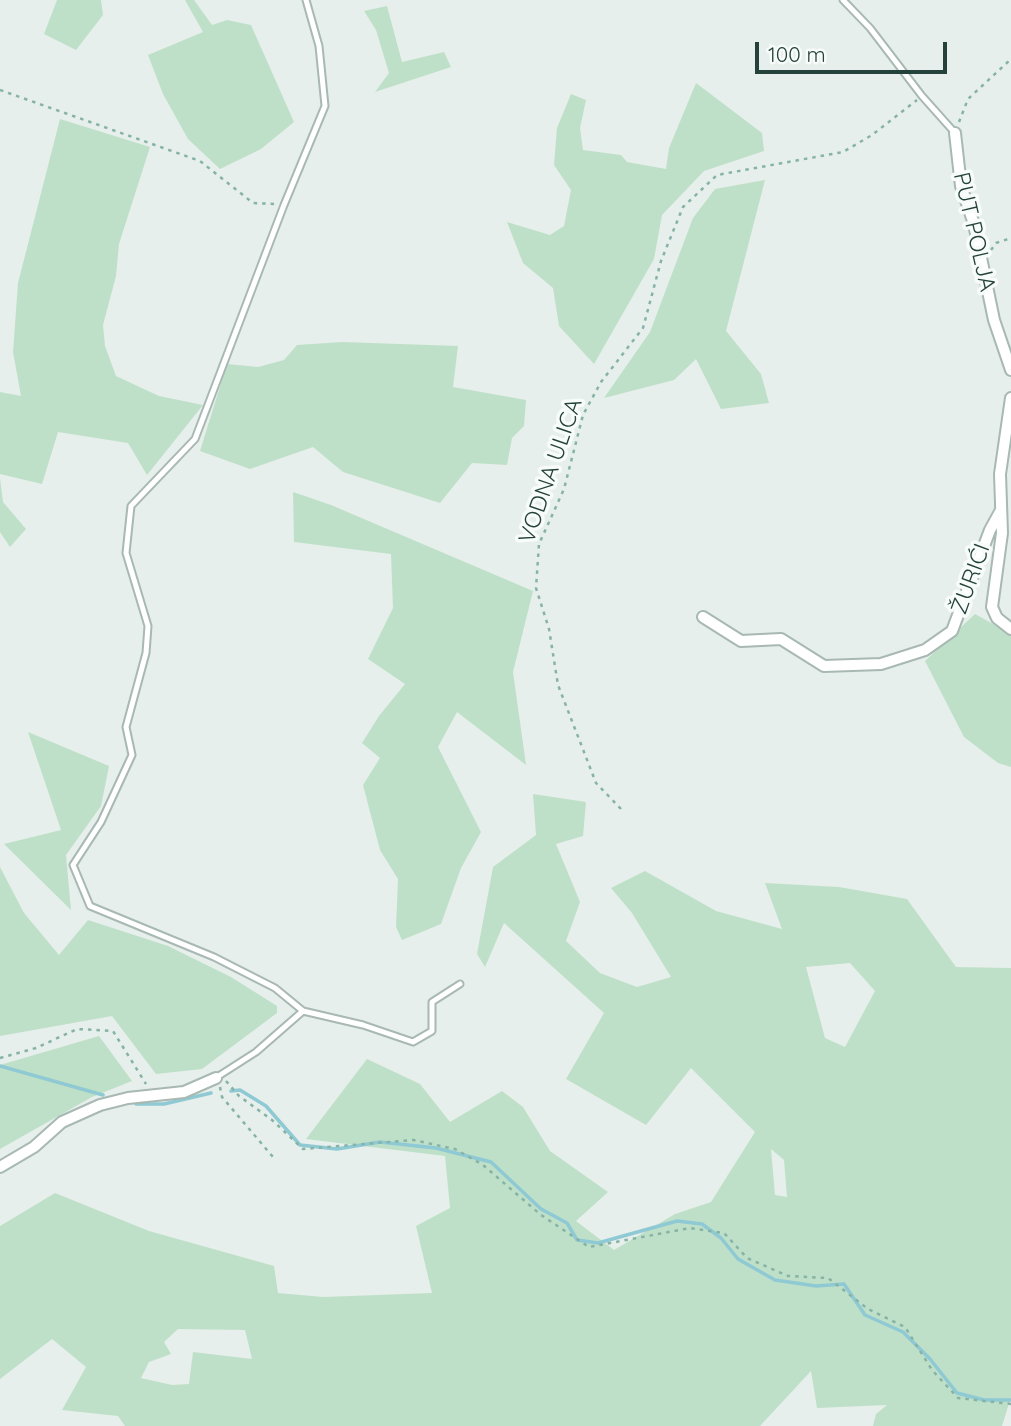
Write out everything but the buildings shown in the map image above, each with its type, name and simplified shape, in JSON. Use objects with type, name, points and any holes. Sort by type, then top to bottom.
[{"type":"street","name":"PUT POLJA","points":[[955,132],[961,186],[974,224],[994,320],[1011,370]]},
{"type":"street","points":[[1011,398],[1000,474],[1003,533],[992,607],[997,618],[1011,628]]},
{"type":"street","name":"ŽURIĆI","points":[[703,617],[741,641],[781,639],[824,666],[881,664],[925,650],[952,631],[989,530],[1002,510]]},
{"type":"street","points":[[0,1167],[34,1147],[62,1122],[87,1111],[128,1098],[184,1092],[218,1076]]},
{"type":"lane","points":[[306,0],[319,46],[325,106],[284,205],[195,439],[131,506],[126,553],[148,626],[146,653],[126,727],[132,755],[101,822],[73,865],[90,906],[214,957],[275,988],[303,1011],[363,1025],[413,1042],[432,1031],[432,1002],[460,984]]},
{"type":"lane","points":[[843,0],[870,28],[922,96],[955,132]]},
{"type":"lane","points":[[218,1076],[256,1052],[303,1011]]},
{"type":"path","points":[[955,132],[968,99],[1011,59]]},
{"type":"path","points":[[0,90],[200,161],[253,204],[284,205]]},
{"type":"path","name":"VODNA ULICA","points":[[621,809],[596,783],[558,685],[549,629],[536,588],[539,544],[564,489],[583,415],[601,382],[643,328],[661,261],[683,207],[717,175],[843,152],[872,135],[922,96]]},
{"type":"path","points":[[982,264],[996,243],[1011,238]]},
{"type":"path","points":[[0,1058],[36,1048],[76,1028],[113,1031],[137,1074],[155,1097]]},
{"type":"path","points":[[218,1076],[222,1097],[273,1157]]},
{"type":"path","points":[[218,1076],[303,1149],[413,1140],[455,1149],[483,1165],[541,1215],[589,1247],[690,1227],[724,1233],[747,1258],[788,1276],[828,1278],[868,1309],[905,1327],[932,1370],[958,1398],[1011,1404]]},
{"type":"green space","points":[[57,0],[101,0],[103,15],[76,50],[44,34]]},
{"type":"green space","points":[[185,0],[194,0],[212,25],[227,20],[251,25],[294,122],[261,149],[220,169],[188,139],[163,94],[148,55],[203,32]]},
{"type":"green space","points":[[387,6],[402,62],[444,52],[451,67],[375,92],[389,73],[376,30],[364,11]]},
{"type":"green space","points":[[696,83],[762,133],[764,151],[704,171],[662,215],[654,259],[594,364],[559,326],[553,288],[523,263],[507,222],[550,235],[564,226],[571,190],[554,165],[557,128],[571,94],[586,100],[580,128],[583,150],[621,155],[627,162],[666,169],[669,148]]},
{"type":"green space","points":[[60,119],[150,147],[119,244],[116,276],[103,325],[105,346],[116,376],[159,396],[203,405],[147,475],[128,443],[58,432],[42,484],[0,474],[0,392],[21,396],[13,352],[18,283]]},
{"type":"green space","points":[[765,180],[726,331],[761,374],[769,403],[721,409],[696,359],[674,380],[604,398],[650,332],[693,218],[715,189]]},
{"type":"green space","points":[[342,342],[458,346],[453,387],[526,400],[524,426],[512,438],[507,465],[472,463],[440,503],[343,472],[313,447],[250,469],[200,451],[227,364],[258,367],[284,360],[297,345]]},
{"type":"green space","points":[[0,478],[3,502],[26,529],[10,547],[0,532]]},
{"type":"green space","points":[[293,492],[331,505],[533,591],[513,672],[526,765],[457,712],[438,747],[481,832],[461,868],[441,924],[402,940],[396,927],[398,879],[380,850],[363,785],[380,758],[362,743],[379,716],[405,684],[368,659],[393,608],[391,554],[294,542]]},
{"type":"green space","points":[[975,614],[1011,634],[1011,767],[998,763],[964,737],[925,661]]},
{"type":"green space","points":[[28,732],[109,766],[101,806],[66,855],[71,910],[4,844],[61,830]]},
{"type":"green space","points":[[533,794],[586,802],[583,836],[556,844],[580,902],[566,941],[600,973],[637,987],[671,977],[632,913],[611,888],[645,871],[716,911],[782,929],[765,883],[839,887],[907,899],[956,967],[1011,968],[1011,1397],[1002,1426],[873,1426],[876,1414],[887,1405],[817,1408],[811,1371],[760,1426],[125,1426],[118,1416],[62,1410],[86,1367],[52,1339],[0,1379],[0,1226],[55,1193],[149,1231],[274,1266],[278,1293],[323,1297],[432,1293],[416,1226],[450,1208],[445,1156],[306,1139],[367,1059],[420,1084],[450,1122],[502,1091],[523,1107],[550,1151],[608,1192],[576,1221],[614,1250],[675,1214],[711,1202],[755,1132],[691,1068],[646,1125],[566,1079],[604,1013],[504,923],[485,967],[477,954],[493,867],[536,835]],"holes":[[[850,963],[875,991],[845,1047],[825,1038],[806,967]],[[771,1149],[784,1160],[787,1197],[775,1195]],[[178,1329],[245,1330],[252,1359],[193,1352],[189,1384],[172,1385],[141,1378],[149,1362],[171,1354],[164,1342]]]},
{"type":"green space","points":[[0,867],[24,913],[59,955],[88,920],[168,946],[231,977],[277,1006],[277,1013],[202,1069],[156,1074],[112,1016],[0,1036]]},
{"type":"green space","points":[[99,1036],[132,1081],[92,1097],[0,1149],[0,1065]]},
{"type":"waterway","points":[[0,1066],[103,1095]]},
{"type":"waterway","points":[[231,1091],[240,1090],[266,1106],[300,1145],[337,1149],[380,1142],[436,1148],[491,1162],[541,1209],[567,1223],[577,1240],[598,1243],[677,1221],[702,1224],[721,1238],[738,1259],[775,1280],[816,1286],[844,1284],[865,1315],[903,1332],[930,1359],[957,1393],[984,1400],[1011,1400]]},
{"type":"waterway","points":[[136,1104],[164,1104],[211,1093]]}]
